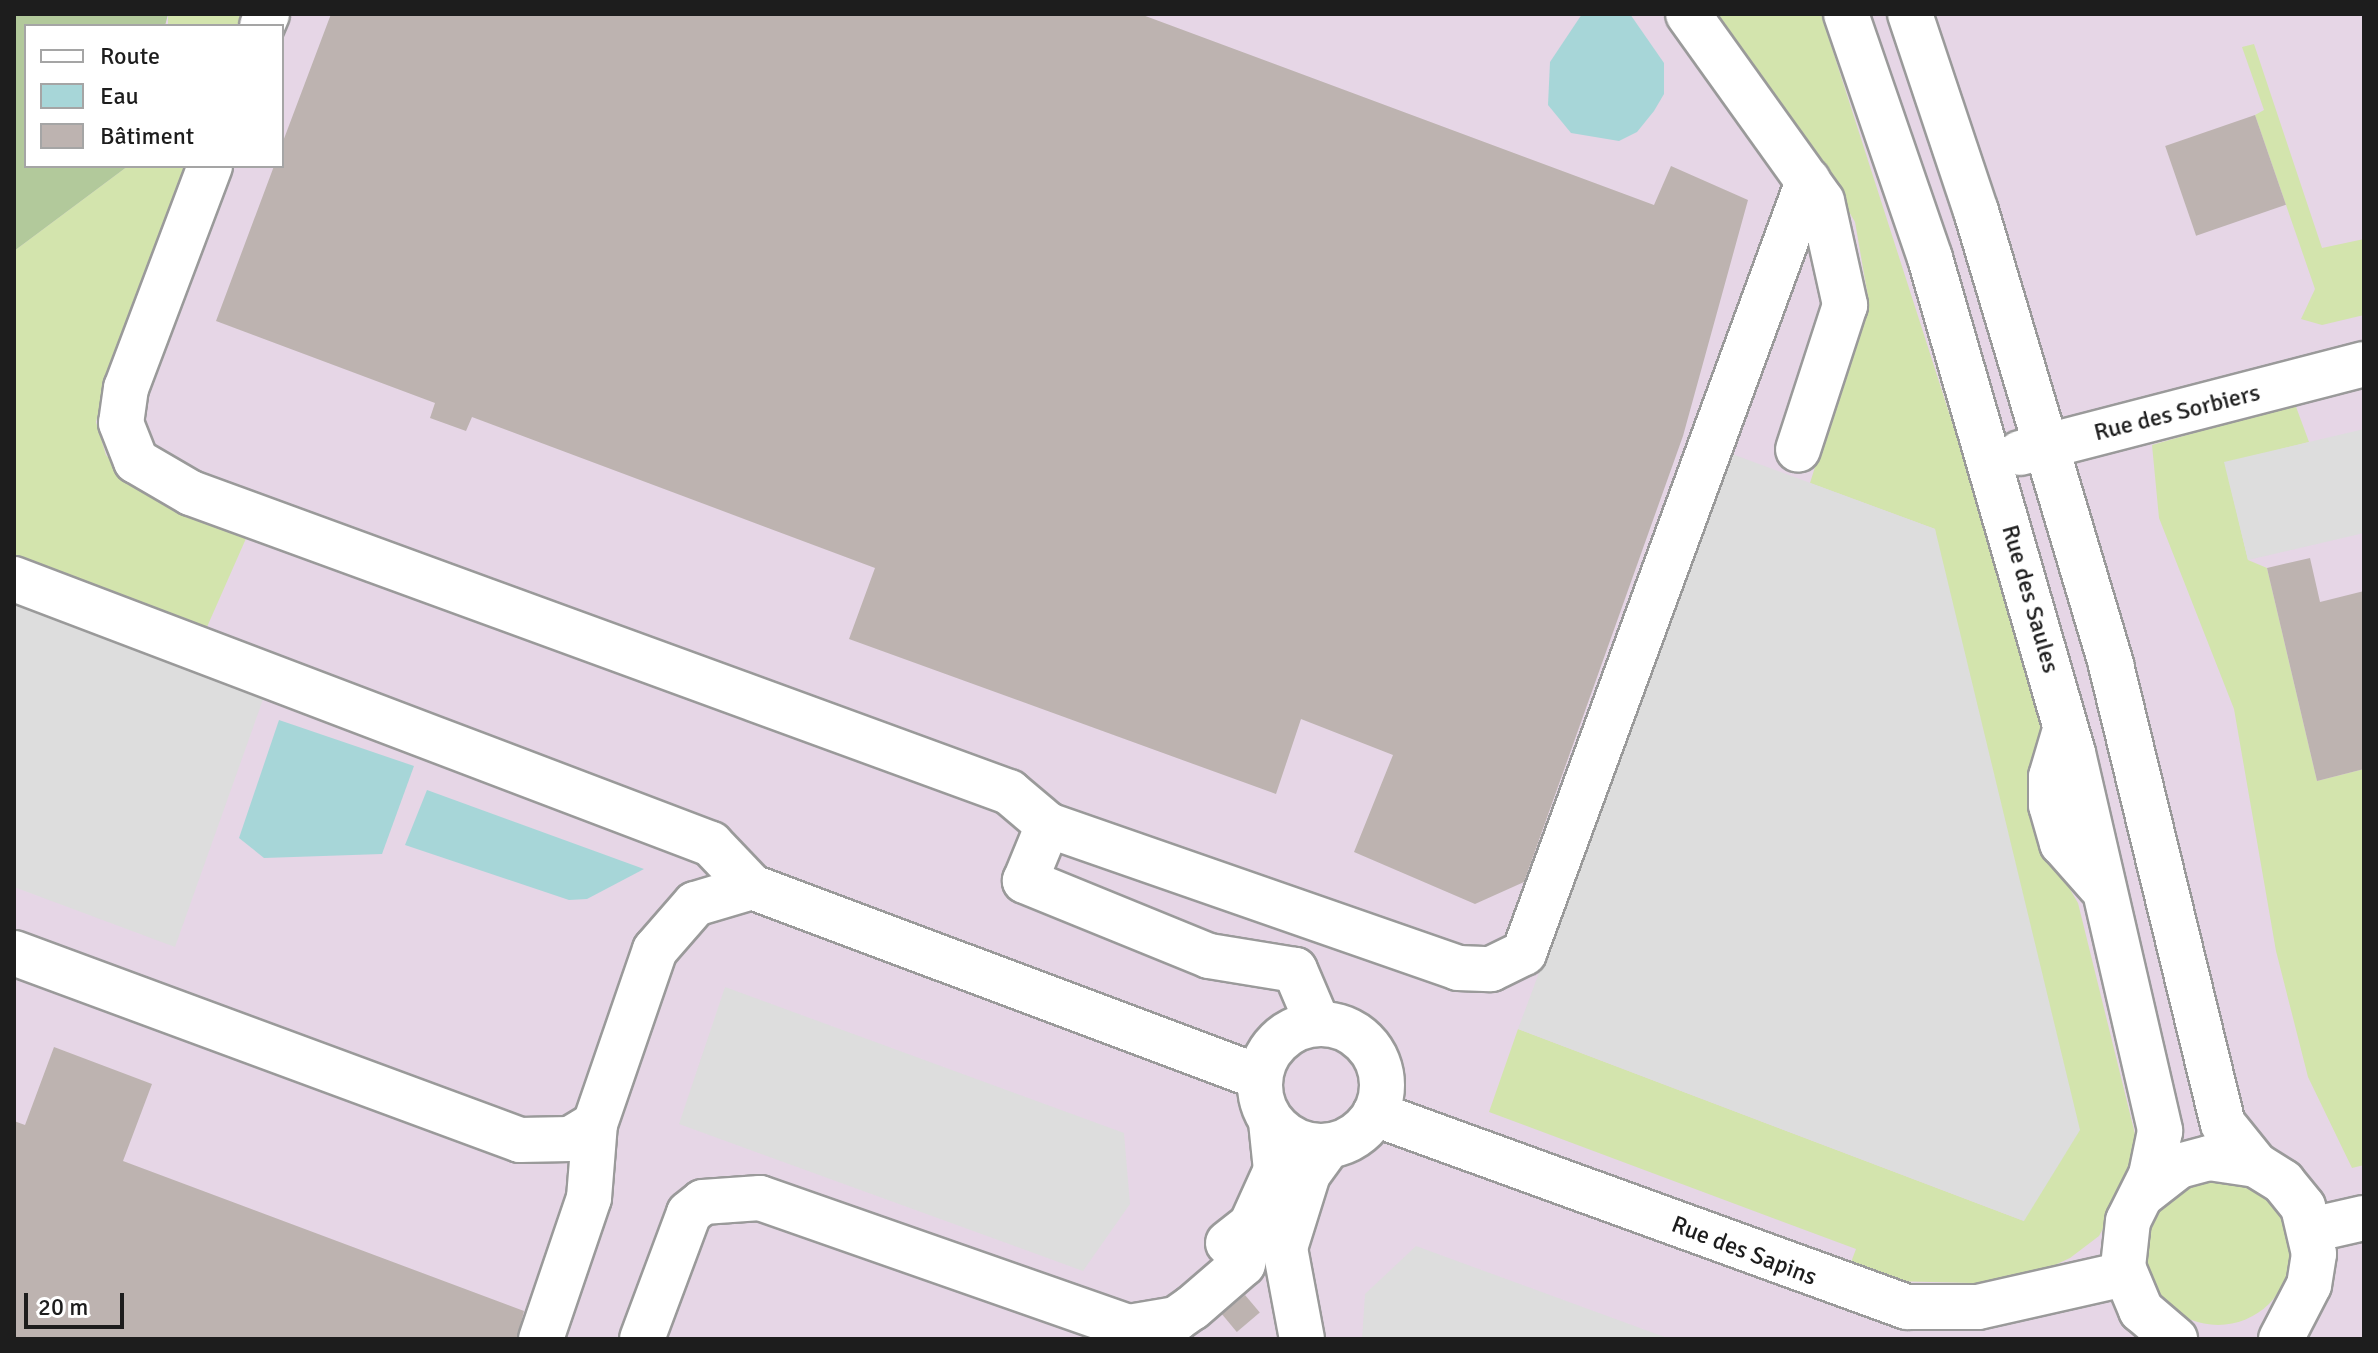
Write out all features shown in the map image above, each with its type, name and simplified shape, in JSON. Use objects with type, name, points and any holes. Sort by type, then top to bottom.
[{"type":"street","points":[[1688,14],[1822,201],[1845,305],[1798,450]]},
{"type":"street","name":"Rue des Saules","points":[[1846,14],[1991,460],[2065,726],[2160,1131],[2143,1194],[2124,1236],[2125,1274],[2141,1310],[2175,1339]]},
{"type":"street","points":[[1910,14],[2048,446],[2111,665],[2223,1124],[2256,1165],[2294,1194],[2311,1230],[2313,1270],[2278,1330]]},
{"type":"street","points":[[209,168],[126,388],[121,423],[136,461],[191,493],[1009,792],[1048,825],[1458,968],[1491,969],[1524,953],[1808,181]]},
{"type":"street","name":"Rue des Sorbiers","points":[[1991,460],[2364,364]]},
{"type":"street","points":[[14,579],[711,844],[752,887],[1259,1077]]},
{"type":"street","points":[[1048,825],[1025,881],[1209,956],[1295,970],[1318,1024]]},
{"type":"street","points":[[541,1339],[589,1198],[595,1124],[655,950],[695,904],[752,887]]},
{"type":"street","points":[[14,953],[520,1140],[570,1139],[595,1124]]},
{"type":"street","points":[[642,1339],[689,1213],[703,1202],[760,1198],[1145,1333],[1192,1308],[1243,1264],[1251,1225],[1276,1170],[1271,1122],[1259,1077],[1279,1039],[1318,1024],[1349,1030],[1373,1052],[1382,1082],[1375,1114],[1356,1135],[1328,1146],[1296,1142],[1271,1122]]},
{"type":"street","name":"Rue des Sapins","points":[[1375,1114],[1907,1307],[1978,1307],[2125,1274]]},
{"type":"street","points":[[1302,1339],[1285,1248],[1308,1174],[1328,1146]]},
{"type":"street","points":[[2143,1194],[2194,1161],[2224,1158],[2256,1165]]},
{"type":"street","points":[[2311,1230],[2364,1218]]},
{"type":"street","points":[[1081,1310],[1132,1313],[1251,1225]]},
{"type":"shaded area","points":[[14,14],[2364,14],[2364,1339],[14,1339]]},
{"type":"shaded area","points":[[2364,429],[2364,533],[2248,560],[2224,462]]},
{"type":"shaded area","points":[[1732,454],[1935,529],[2080,1130],[2024,1221],[1518,1029]]},
{"type":"shaded area","points":[[14,566],[276,663],[175,947],[14,887]]},
{"type":"shaded area","points":[[725,987],[1124,1133],[1130,1204],[1083,1271],[679,1124]]},
{"type":"shaded area","points":[[1416,1246],[1670,1339],[1362,1339],[1365,1294]]},
{"type":"green space","points":[[14,14],[168,14],[166,24],[24,24],[24,168],[125,168],[14,251]]},
{"type":"green space","points":[[168,14],[246,14],[246,24],[168,24]]},
{"type":"green space","points":[[1715,14],[1821,14],[1995,556],[2041,727],[2042,841],[2078,903],[2135,1134],[2137,1166],[2099,1236],[2070,1258],[2014,1284],[1889,1281],[1850,1265],[1856,1249],[1489,1112],[1518,1029],[2024,1221],[1935,529],[1810,483],[1868,297],[1855,222],[1810,145]]},
{"type":"green space","points":[[2254,44],[2322,248],[2364,239],[2364,315],[2322,325],[2301,319],[2315,289],[2255,115],[2264,110],[2242,47]]},
{"type":"green space","points":[[125,168],[186,168],[114,355],[96,422],[106,455],[138,490],[248,534],[203,636],[14,566],[14,251]]},
{"type":"green space","points":[[2295,404],[2309,442],[2225,463],[2248,560],[2267,568],[2317,781],[2364,769],[2364,1165],[2352,1168],[2308,1077],[2276,951],[2234,709],[2159,518],[2152,445]]},
{"type":"green space","points":[[2218,1181],[2245,1187],[2269,1202],[2284,1226],[2290,1253],[2284,1280],[2269,1304],[2245,1319],[2218,1325],[2191,1319],[2167,1304],[2152,1280],[2146,1253],[2152,1226],[2167,1202],[2191,1187]]},
{"type":"water","points":[[1582,14],[1630,14],[1664,63],[1664,94],[1637,132],[1619,141],[1571,133],[1548,105],[1550,62]]},
{"type":"water","points":[[279,720],[414,766],[382,854],[264,858],[239,838]]},
{"type":"water","points":[[427,790],[644,869],[587,899],[569,900],[405,845]]},
{"type":"building","points":[[331,14],[1140,14],[1654,205],[1671,166],[1748,200],[1683,436],[1524,882],[1475,904],[1354,852],[1393,755],[1301,719],[1276,794],[849,639],[875,568],[472,417],[466,431],[430,418],[435,403],[216,321],[273,168],[284,168],[284,139]]},
{"type":"building","points":[[2255,115],[2286,205],[2196,236],[2165,146]]},
{"type":"building","points":[[2310,558],[2320,602],[2364,591],[2364,769],[2317,781],[2267,568]]},
{"type":"building","points":[[54,1047],[152,1084],[123,1161],[524,1311],[517,1339],[14,1339],[14,1121],[25,1125]]},
{"type":"building","points":[[1245,1295],[1260,1313],[1237,1332],[1222,1314]]}]
